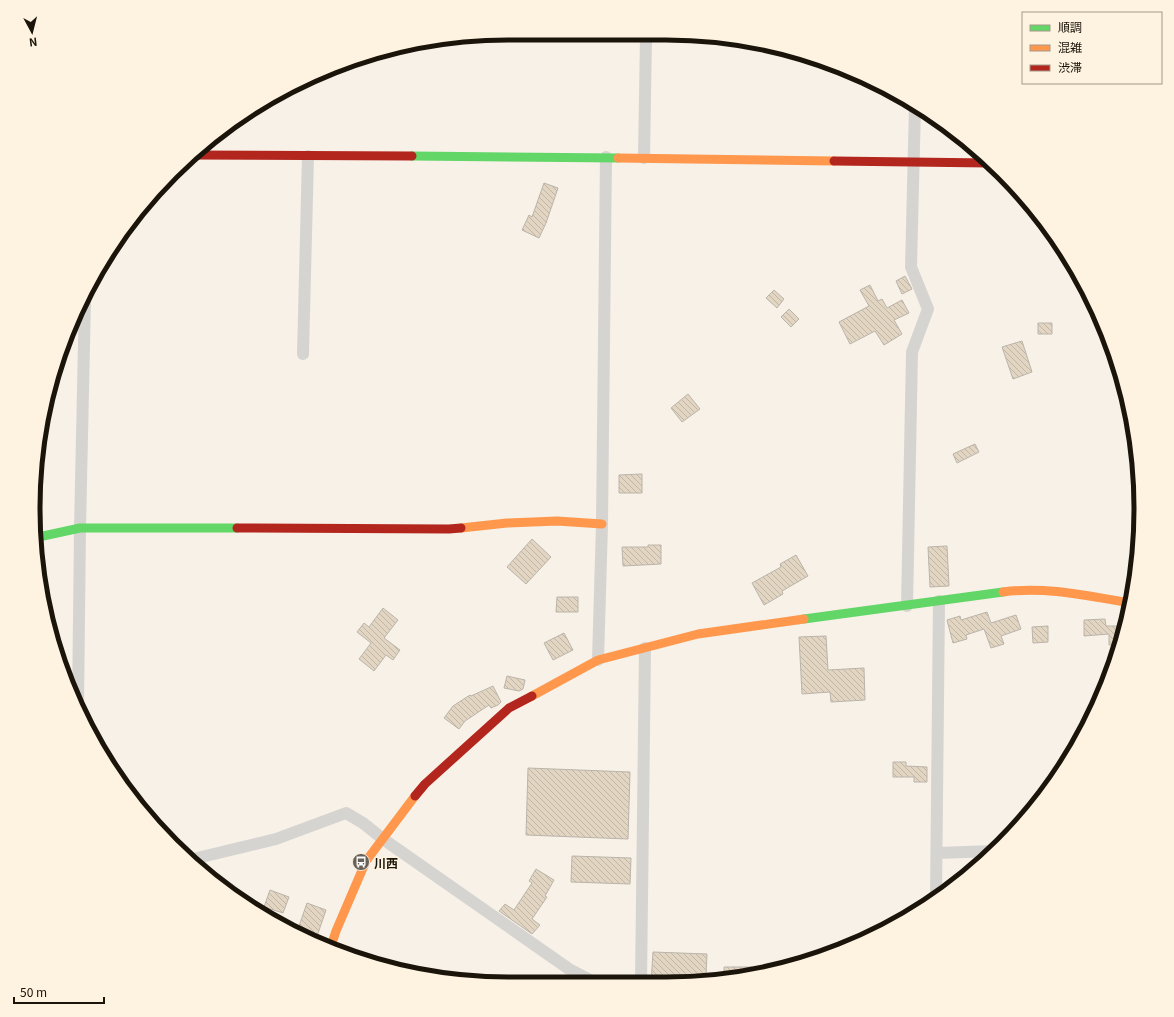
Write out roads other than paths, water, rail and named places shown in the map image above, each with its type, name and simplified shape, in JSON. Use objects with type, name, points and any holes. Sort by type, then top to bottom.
[{"type":"street","points":[[644,158],[646,40]]},
{"type":"street","points":[[907,606],[912,352],[928,309],[911,267],[915,112]]},
{"type":"street","points":[[201,155],[606,157],[982,163]]},
{"type":"street","points":[[303,354],[308,156]]},
{"type":"street","points":[[598,660],[602,524],[606,157]]},
{"type":"street","points":[[78,693],[85,308]]},
{"type":"street","points":[[41,536],[80,528],[449,529],[507,523],[557,521],[602,524]]},
{"type":"street","points":[[332,942],[366,861],[425,784],[509,708],[598,660],[698,634],[1019,590],[1072,593],[1125,602]]},
{"type":"street","points":[[936,891],[939,601]]},
{"type":"street","points":[[641,977],[645,648]]},
{"type":"street","points":[[197,858],[276,839],[346,813],[363,822],[383,839],[569,968],[585,977]]},
{"type":"street","points":[[937,852],[985,851]]},
{"type":"place","name":"川西","points":[[361,862]]}]
